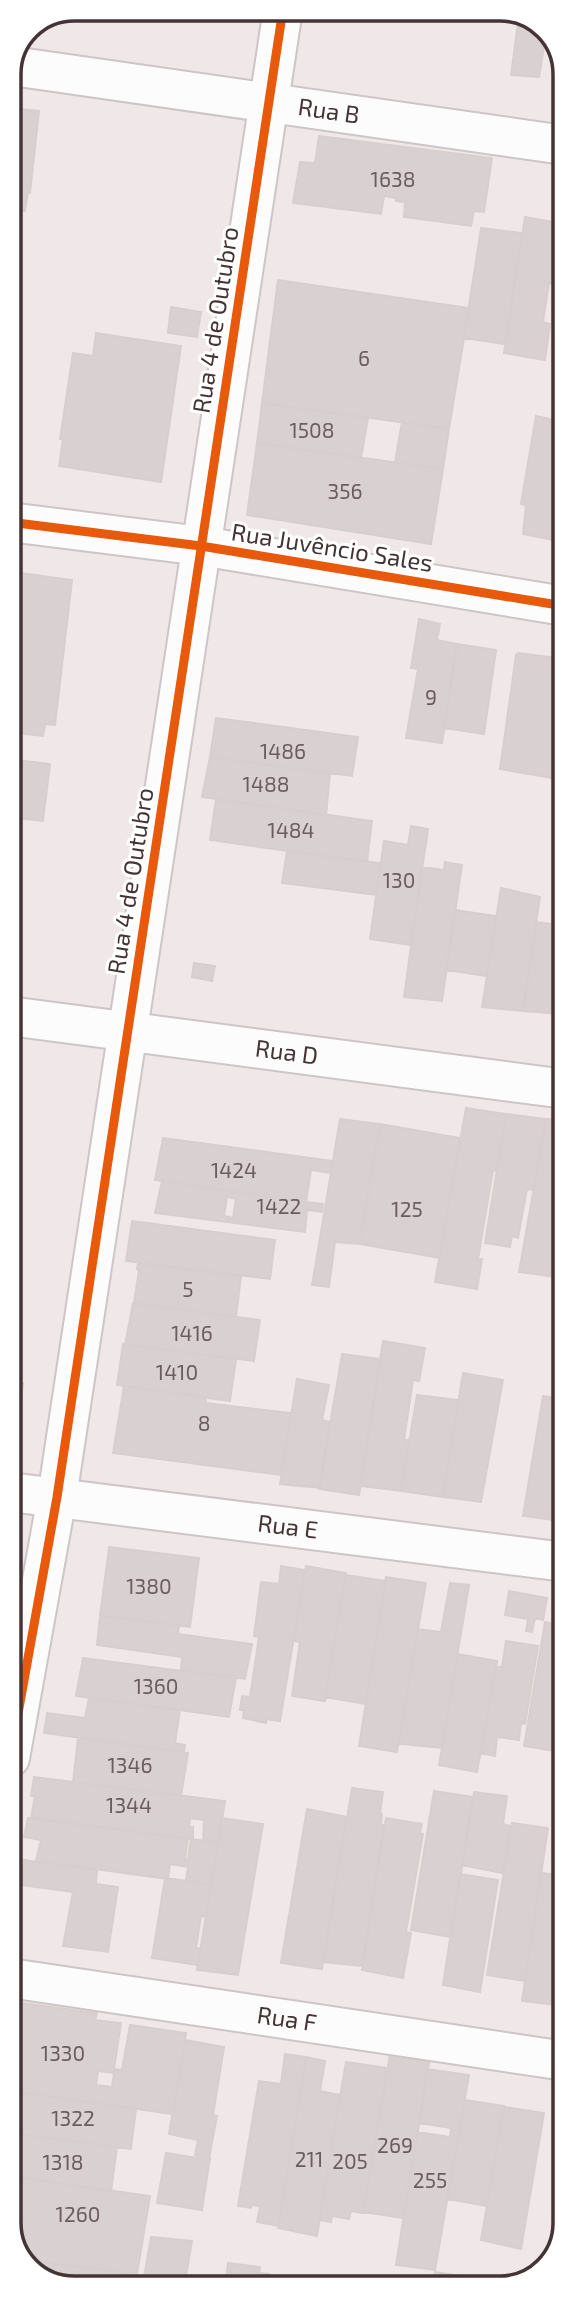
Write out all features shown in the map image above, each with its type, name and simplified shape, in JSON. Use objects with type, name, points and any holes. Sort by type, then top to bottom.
[{"type":"street","name":"Rua 4 de Outubro","points":[[21,1697],[57,1497],[281,21]]},
{"type":"street","name":"Rua B","points":[[22,67],[553,143]]},
{"type":"street","name":"Rua Juvêncio Sales","points":[[21,524],[201,546],[553,604]]},
{"type":"street","name":"Rua D","points":[[21,1018],[553,1087]]},
{"type":"street","name":"Rua E","points":[[21,1493],[553,1560]]},
{"type":"street","name":"Rua F","points":[[21,1981],[553,2059]]},
{"type":"building","points":[[518,24],[535,34],[544,45],[539,77],[511,75]]},
{"type":"building","points":[[21,109],[39,111],[30,193],[28,192],[25,211],[21,211]]},
{"type":"building","points":[[319,136],[492,158],[484,212],[474,211],[471,226],[404,217],[405,202],[384,196],[381,214],[293,203],[300,162],[315,163]]},
{"type":"building","points":[[525,217],[553,222],[553,284],[549,283],[543,322],[550,324],[545,360],[504,353]]},
{"type":"building","points":[[481,228],[522,233],[505,344],[464,338]]},
{"type":"building","points":[[278,280],[469,308],[449,429],[262,403]]},
{"type":"building","points":[[171,307],[201,312],[197,337],[168,333]]},
{"type":"building","points":[[96,333],[181,346],[161,482],[59,466],[63,439],[60,439],[73,353],[93,356]]},
{"type":"building","points":[[262,403],[368,418],[361,458],[257,443]]},
{"type":"building","points":[[536,416],[553,420],[553,540],[523,534],[526,505],[521,504]]},
{"type":"building","points":[[402,422],[449,429],[443,469],[395,462]]},
{"type":"building","points":[[257,443],[443,469],[431,544],[247,515]]},
{"type":"building","points":[[21,573],[72,580],[55,725],[45,724],[43,736],[21,733]]},
{"type":"building","points":[[419,619],[440,624],[437,640],[457,644],[442,743],[406,738],[418,669],[411,668]]},
{"type":"building","points":[[457,644],[496,650],[484,734],[444,728]]},
{"type":"building","points":[[518,653],[553,658],[553,778],[500,769]]},
{"type":"building","points":[[216,718],[358,737],[352,776],[210,757]]},
{"type":"building","points":[[210,757],[330,773],[326,815],[202,797]]},
{"type":"building","points":[[21,760],[50,764],[43,821],[21,818]]},
{"type":"building","points":[[216,799],[372,821],[367,862],[210,840]]},
{"type":"building","points":[[411,826],[428,829],[411,945],[370,939],[384,841],[408,845]]},
{"type":"building","points":[[287,851],[381,863],[376,895],[282,883]]},
{"type":"building","points":[[445,862],[462,865],[442,1001],[404,997],[422,867],[444,870]]},
{"type":"building","points":[[501,888],[540,897],[523,1011],[482,1007]]},
{"type":"building","points":[[455,910],[496,916],[487,976],[446,970]]},
{"type":"building","points":[[537,922],[553,924],[553,1013],[523,1011]]},
{"type":"building","points":[[194,963],[215,966],[212,981],[192,977]]},
{"type":"building","points":[[466,1108],[506,1114],[497,1171],[493,1170],[478,1259],[482,1259],[477,1289],[435,1282]]},
{"type":"building","points":[[506,1114],[546,1119],[534,1190],[527,1189],[518,1238],[512,1236],[510,1247],[485,1243]]},
{"type":"building","points":[[340,1119],[380,1124],[360,1244],[335,1242],[329,1287],[312,1285]]},
{"type":"building","points":[[546,1119],[553,1120],[553,1277],[519,1272]]},
{"type":"building","points":[[380,1124],[460,1138],[440,1258],[360,1244]]},
{"type":"building","points":[[163,1138],[333,1161],[331,1173],[311,1170],[306,1202],[155,1180]]},
{"type":"building","points":[[162,1181],[323,1204],[322,1212],[307,1210],[305,1232],[155,1213]],"holes":[[[227,1197],[236,1199],[233,1218],[224,1216]]]},
{"type":"building","points":[[132,1221],[275,1240],[270,1279],[126,1261]]},
{"type":"building","points":[[138,1263],[241,1276],[236,1317],[134,1303]]},
{"type":"building","points":[[133,1303],[260,1320],[254,1361],[125,1345]]},
{"type":"building","points":[[383,1341],[425,1348],[419,1381],[413,1380],[404,1440],[409,1440],[401,1491],[360,1486]]},
{"type":"building","points":[[123,1344],[236,1359],[230,1401],[117,1385]]},
{"type":"building","points":[[342,1354],[381,1359],[359,1495],[319,1489]]},
{"type":"building","points":[[463,1373],[503,1380],[481,1502],[443,1497]]},
{"type":"building","points":[[297,1379],[329,1385],[322,1420],[330,1422],[320,1488],[280,1484]]},
{"type":"building","points":[[124,1386],[206,1397],[206,1403],[291,1413],[281,1475],[113,1453]]},
{"type":"building","points":[[417,1395],[459,1400],[443,1497],[401,1491]]},
{"type":"building","points":[[543,1396],[553,1397],[553,1520],[523,1516]]},
{"type":"building","points":[[109,1547],[199,1558],[190,1627],[100,1616]]},
{"type":"building","points":[[281,1566],[305,1570],[280,1721],[266,1719],[266,1723],[243,1718],[244,1710],[240,1710],[242,1696],[250,1697],[259,1637],[254,1636],[261,1582],[279,1584]]},
{"type":"building","points":[[306,1566],[346,1573],[325,1701],[292,1696],[300,1642],[294,1641]]},
{"type":"building","points":[[346,1575],[386,1581],[366,1704],[325,1697]]},
{"type":"building","points":[[386,1577],[426,1583],[397,1752],[359,1746]]},
{"type":"building","points":[[450,1583],[469,1585],[442,1748],[399,1744],[418,1629],[441,1632]]},
{"type":"building","points":[[509,1591],[547,1598],[543,1620],[535,1618],[532,1632],[526,1631],[528,1619],[505,1615]]},
{"type":"building","points":[[100,1616],[179,1625],[178,1634],[252,1644],[245,1679],[181,1670],[182,1657],[97,1645]]},
{"type":"building","points":[[545,1622],[553,1624],[553,1751],[524,1746]]},
{"type":"building","points":[[506,1641],[538,1646],[525,1724],[521,1723],[519,1740],[497,1737],[495,1756],[481,1753],[496,1666],[502,1667]]},
{"type":"building","points":[[458,1654],[497,1661],[477,1772],[439,1765]]},
{"type":"building","points":[[83,1658],[236,1678],[229,1717],[76,1696]]},
{"type":"building","points":[[89,1698],[180,1710],[175,1743],[185,1745],[184,1752],[44,1733],[47,1713],[85,1718]]},
{"type":"building","points":[[78,1738],[188,1753],[181,1796],[73,1782]]},
{"type":"building","points":[[34,1777],[225,1801],[218,1843],[203,1840],[204,1820],[190,1818],[189,1827],[193,1827],[193,1839],[31,1818],[35,1796],[31,1796]]},
{"type":"building","points":[[352,1788],[383,1792],[380,1813],[381,1825],[384,1825],[362,1966],[323,1962]]},
{"type":"building","points":[[434,1791],[473,1797],[451,1937],[411,1930]]},
{"type":"building","points":[[474,1792],[507,1796],[503,1824],[511,1826],[502,1873],[462,1865]]},
{"type":"building","points":[[307,1809],[347,1817],[322,1969],[281,1963]]},
{"type":"building","points":[[28,1818],[188,1838],[185,1860],[188,1860],[191,1839],[218,1843],[211,1884],[186,1881],[188,1867],[170,1864],[168,1879],[36,1861],[41,1840],[24,1837]]},
{"type":"building","points":[[222,1818],[263,1824],[238,1975],[197,1970]]},
{"type":"building","points":[[386,1818],[422,1824],[420,1834],[423,1834],[406,1932],[411,1933],[403,1978],[362,1970]]},
{"type":"building","points":[[512,1823],[548,1828],[525,1981],[487,1975]]},
{"type":"building","points":[[24,1860],[97,1870],[96,1884],[118,1887],[108,1952],[63,1946],[73,1892],[21,1885]]},
{"type":"building","points":[[541,1873],[553,1874],[553,2005],[522,2001]]},
{"type":"building","points":[[460,1874],[498,1880],[480,1992],[443,1985]]},
{"type":"building","points":[[165,1878],[211,1884],[206,1917],[201,1916],[196,1948],[201,1949],[198,1965],[152,1958]]},
{"type":"building","points":[[21,2003],[97,2013],[95,2020],[121,2023],[114,2069],[122,2070],[130,2025],[186,2033],[173,2114],[21,2093]],"holes":[[[98,2071],[114,2073],[112,2087],[96,2085]]]},
{"type":"building","points":[[185,2040],[224,2047],[213,2115],[217,2116],[202,2210],[157,2203],[166,2153],[197,2158],[195,2155],[198,2140],[169,2134]]},
{"type":"building","points":[[391,2049],[430,2057],[404,2218],[363,2212]]},
{"type":"building","points":[[285,2054],[306,2057],[279,2226],[257,2222],[260,2206],[238,2206],[259,2081],[281,2084]]},
{"type":"building","points":[[306,2057],[325,2061],[320,2091],[340,2095],[317,2236],[278,2228]]},
{"type":"building","points":[[346,2062],[388,2068],[363,2213],[351,2211],[349,2219],[332,2216],[331,2222],[319,2220]]},
{"type":"building","points":[[427,2069],[469,2075],[435,2270],[396,2265],[417,2132],[450,2137],[451,2128],[419,2123]]},
{"type":"building","points":[[21,2093],[136,2109],[131,2149],[21,2134]]},
{"type":"building","points":[[465,2100],[504,2106],[487,2206],[447,2199]]},
{"type":"building","points":[[504,2107],[544,2113],[521,2249],[481,2240]]},
{"type":"building","points":[[21,2134],[117,2147],[111,2191],[21,2178]]},
{"type":"building","points":[[21,2178],[150,2196],[137,2274],[38,2262],[28,2249],[22,2233]]},
{"type":"building","points":[[151,2237],[192,2241],[186,2276],[144,2276]]},
{"type":"building","points":[[38,2262],[133,2273],[133,2276],[71,2276],[54,2272]]},
{"type":"building","points":[[228,2263],[260,2267],[259,2273],[269,2274],[269,2276],[226,2276]]},
{"type":"building","points":[[435,2272],[461,2276],[434,2276]]},
{"type":"cycle path","points":[[21,1697],[57,1497],[281,21]]},
{"type":"cycle path","points":[[21,524],[201,546],[553,604]]}]
